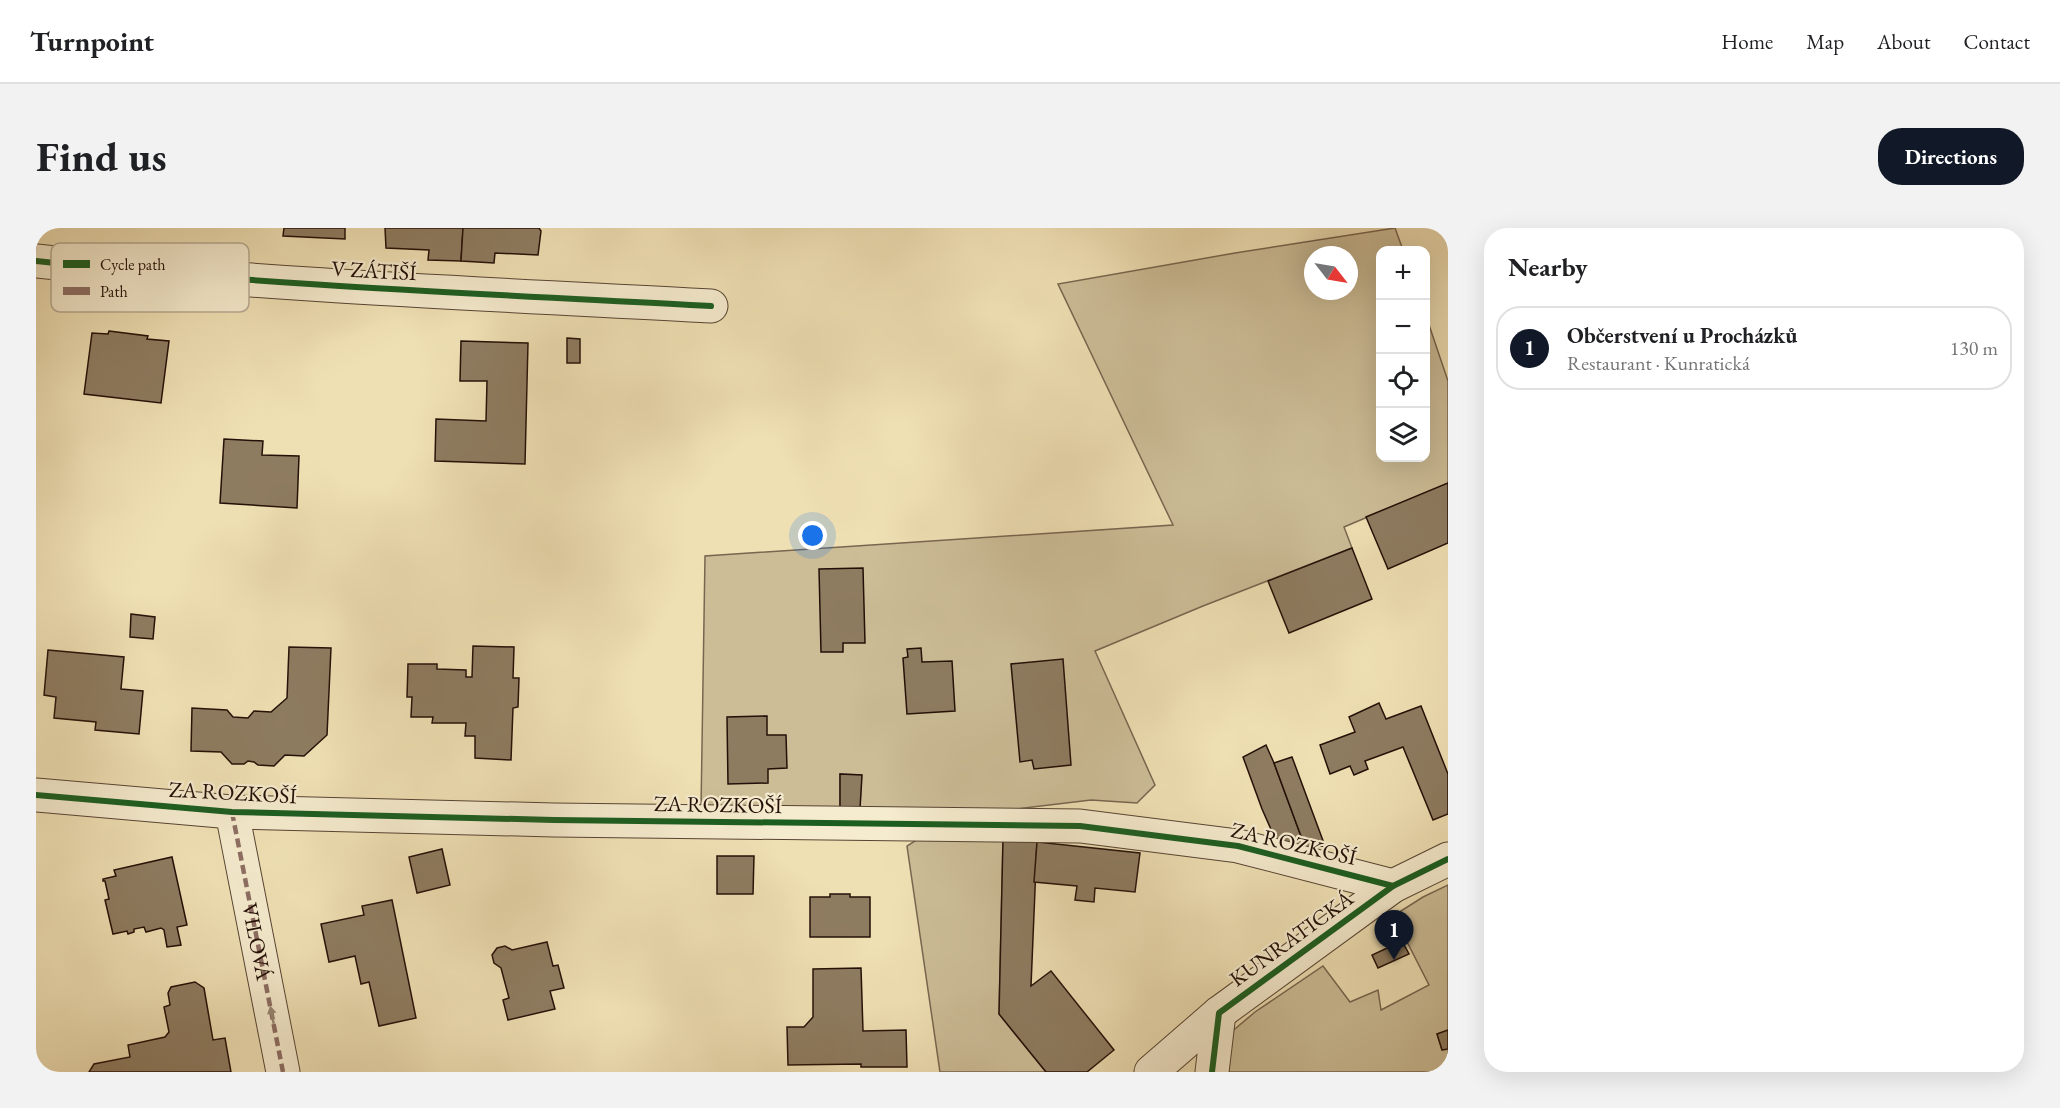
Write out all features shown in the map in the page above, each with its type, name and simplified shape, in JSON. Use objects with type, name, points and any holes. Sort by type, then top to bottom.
[{"type":"street","name":"V ZÁTIŠÍ","points":[[36,261],[51,263]]},
{"type":"street","name":"V ZÁTIŠÍ","points":[[249,280],[711,306]]},
{"type":"street","name":"ZA ROZKOŠÍ","points":[[36,795],[232,812],[554,820],[1080,826],[1238,846],[1393,886]]},
{"type":"street","name":"VILOVÁ","points":[[232,812],[283,1072]]},
{"type":"street","name":"KUNRATICKÁ","points":[[1151,1072],[1220,1013],[1393,886],[1448,859]]},
{"type":"street","points":[[1212,1072],[1220,1013]]},
{"type":"shaded area","points":[[1395,228],[1402,246],[1376,246],[1376,462],[1430,462],[1430,328],[1448,381],[1448,483],[1344,527],[1352,548],[1095,651],[1155,785],[1137,803],[1091,800],[1007,810],[860,809],[861,775],[840,774],[840,809],[701,809],[705,556],[1173,525],[1058,284]]},
{"type":"shaded area","points":[[924,835],[1003,839],[999,1014],[1046,1072],[940,1072],[907,846]]},
{"type":"shaded area","points":[[1448,885],[1448,1030],[1437,1034],[1442,1050],[1448,1049],[1448,1072],[1221,1072],[1223,1039],[1255,1012],[1323,966],[1350,1002],[1378,990],[1381,1010],[1429,985],[1405,938],[1390,918],[1423,897]]},
{"type":"building","points":[[284,228],[345,228],[345,239],[283,236]]},
{"type":"building","points":[[385,228],[463,228],[461,261],[428,260],[429,250],[386,248]]},
{"type":"building","points":[[463,228],[539,228],[541,231],[538,255],[495,253],[494,263],[461,261]]},
{"type":"building","points":[[109,331],[169,341],[161,403],[84,394],[92,333],[108,334]]},
{"type":"building","points":[[567,338],[580,339],[580,363],[567,363]]},
{"type":"building","points":[[461,341],[528,343],[525,464],[435,461],[436,419],[486,421],[487,381],[460,381]]},
{"type":"building","points":[[224,439],[263,441],[262,455],[299,456],[297,508],[220,503]]},
{"type":"building","points":[[1448,483],[1448,543],[1388,569],[1366,517]]},
{"type":"building","points":[[1352,548],[1372,599],[1289,633],[1268,581]]},
{"type":"building","points":[[863,568],[865,643],[843,643],[843,652],[821,652],[819,569]]},
{"type":"building","points":[[131,614],[155,617],[153,639],[130,637]]},
{"type":"building","points":[[473,646],[514,647],[513,678],[519,678],[518,707],[513,708],[511,760],[475,758],[475,736],[465,736],[466,723],[432,723],[433,717],[411,717],[412,697],[407,697],[408,664],[437,664],[437,669],[466,670],[466,677],[472,677]]},
{"type":"building","points":[[289,647],[331,648],[327,735],[304,756],[285,755],[274,766],[258,765],[248,761],[244,764],[232,764],[221,752],[191,751],[192,708],[227,710],[233,717],[248,718],[254,711],[271,712],[287,698]]},
{"type":"building","points":[[921,648],[922,662],[952,661],[955,711],[907,714],[903,658],[908,657],[907,649]]},
{"type":"building","points":[[48,650],[124,657],[121,689],[143,691],[139,734],[95,730],[96,722],[54,718],[56,697],[44,695]]},
{"type":"building","points":[[1063,659],[1071,765],[1034,769],[1032,760],[1020,762],[1011,664]]},
{"type":"building","points":[[1379,703],[1386,719],[1421,706],[1448,774],[1448,814],[1433,820],[1403,747],[1365,761],[1368,769],[1354,775],[1350,766],[1330,774],[1320,745],[1355,732],[1349,717]]},
{"type":"building","points":[[767,716],[767,735],[786,735],[787,768],[768,769],[768,783],[728,784],[727,717]]},
{"type":"building","points":[[1266,745],[1305,847],[1277,843],[1262,809],[1243,757]]},
{"type":"building","points":[[1292,757],[1325,846],[1305,847],[1274,763]]},
{"type":"building","points":[[840,774],[862,775],[860,809],[840,809]]},
{"type":"building","points":[[1003,839],[1037,842],[1031,986],[1051,971],[1114,1050],[1087,1072],[1046,1072],[999,1014]]},
{"type":"building","points":[[1037,842],[1140,853],[1135,892],[1095,888],[1094,902],[1075,900],[1077,886],[1034,882]]},
{"type":"building","points":[[442,849],[450,885],[417,893],[409,857]]},
{"type":"building","points":[[717,856],[754,856],[753,894],[717,894]]},
{"type":"building","points":[[172,857],[187,925],[177,927],[181,945],[167,947],[164,930],[161,928],[146,932],[144,927],[134,929],[134,932],[128,934],[127,931],[113,934],[105,900],[109,899],[103,879],[116,876],[114,870]]},
{"type":"building","points":[[830,894],[870,897],[870,937],[810,937],[810,897],[830,897]]},
{"type":"building","points":[[392,900],[416,1018],[379,1026],[369,982],[361,984],[355,956],[329,962],[321,924],[364,915],[362,906]]},
{"type":"building","points":[[1402,941],[1409,954],[1378,968],[1372,955]]},
{"type":"building","points":[[547,942],[553,966],[558,965],[564,988],[550,991],[555,1009],[508,1020],[503,1000],[509,998],[501,968],[494,963],[492,955],[497,948],[505,946],[512,950]]},
{"type":"building","points":[[861,968],[863,1031],[906,1030],[907,1067],[861,1067],[861,1064],[788,1065],[787,1027],[804,1027],[813,1017],[813,969]]},
{"type":"building","points":[[195,982],[204,988],[213,1040],[225,1038],[231,1072],[89,1072],[94,1064],[130,1057],[128,1045],[165,1037],[169,1032],[164,1007],[170,1005],[168,993],[171,987]]},
{"type":"building","points":[[1448,1030],[1448,1049],[1442,1050],[1437,1034]]},
{"type":"marked path","points":[[232,812],[283,1072]]},
{"type":"cycle path","points":[[36,261],[51,262]]},
{"type":"cycle path","points":[[249,280],[711,306]]},
{"type":"cycle path","points":[[36,795],[232,812],[554,820],[1080,826],[1238,846],[1393,886]]},
{"type":"cycle path","points":[[1212,1072],[1219,1013],[1393,886],[1448,859]]},
{"type":"place","name":"Občerstvení u Procházků","points":[[1394,960]]}]
